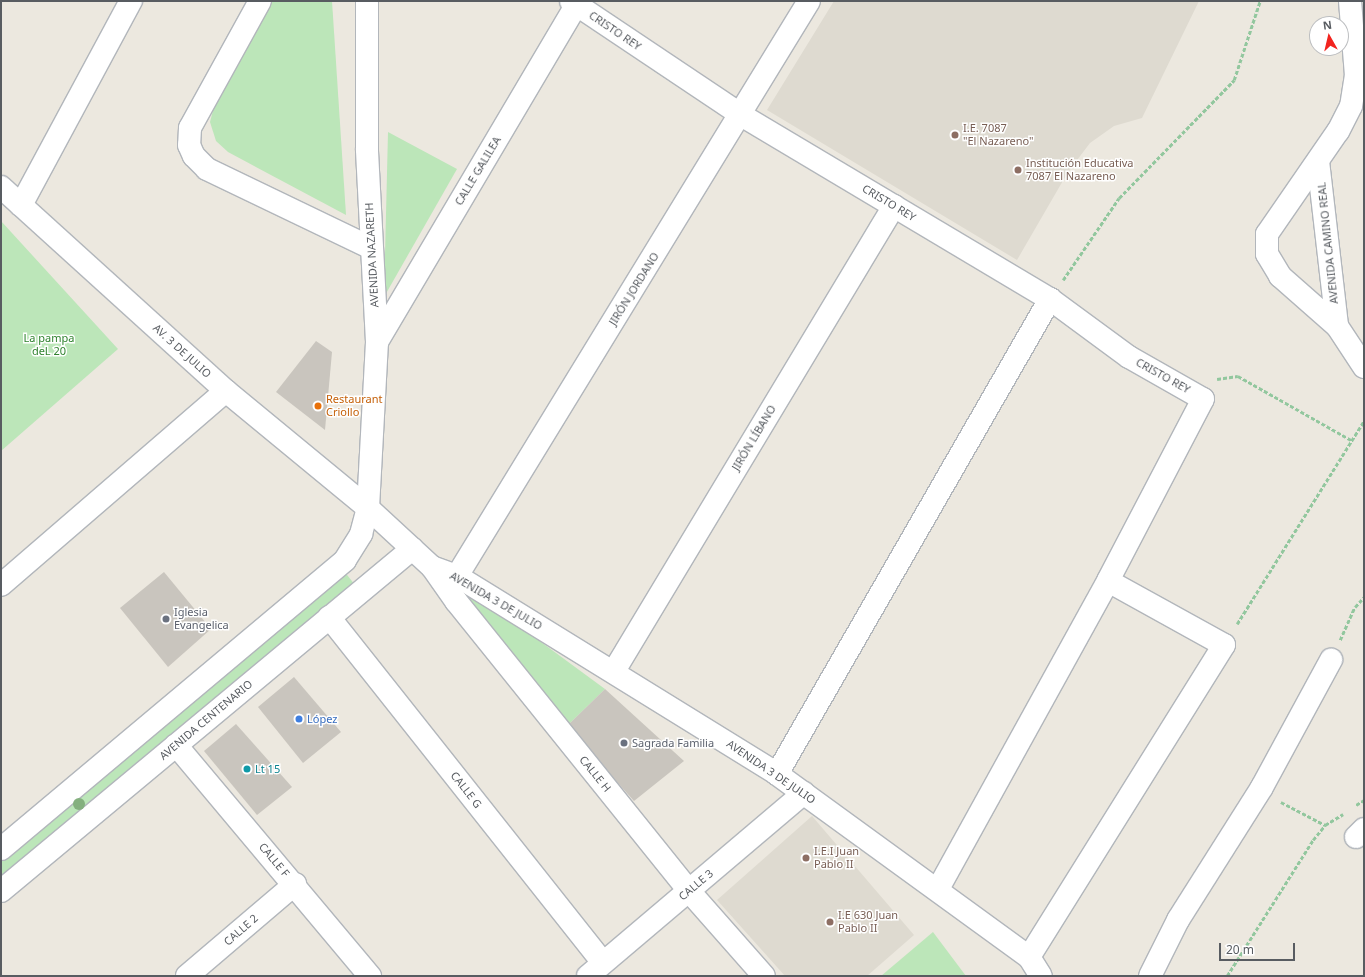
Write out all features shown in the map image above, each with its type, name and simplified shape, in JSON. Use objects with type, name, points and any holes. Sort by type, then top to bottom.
[{"type":"street","points":[[21,205],[131,1]]},
{"type":"street","points":[[260,1],[190,128],[189,145],[194,156],[207,169],[371,248]]},
{"type":"street","name":"AVENIDA NAZARETH","points":[[367,1],[367,149],[377,342],[368,508]]},
{"type":"street","name":"JIRÓN JORDANO","points":[[457,576],[741,115],[809,1]]},
{"type":"street","name":"CRISTO REY","points":[[575,2],[741,115],[1050,299],[1130,357],[1207,389]]},
{"type":"street","name":"CALLE GALILEA","points":[[377,342],[575,2]]},
{"type":"street","name":"AVENIDA CAMINO REAL","points":[[1352,3],[1356,75],[1351,106],[1338,131],[1267,234],[1267,254],[1280,276],[1337,326],[1364,367]]},
{"type":"street","name":"AVENIDA CAMINO REAL","points":[[1318,160],[1337,326]]},
{"type":"street","name":"AV. 3 DE JULIO","points":[[1,188],[226,391],[368,508]]},
{"type":"street","name":"JIRÓN LÍBANO","points":[[614,671],[894,206]]},
{"type":"street","points":[[777,774],[1050,299]]},
{"type":"street","points":[[938,889],[1108,581],[1207,389]]},
{"type":"street","points":[[1,585],[226,391]]},
{"type":"street","points":[[1,849],[345,560],[361,534],[368,508]]},
{"type":"street","name":"AVENIDA 3 DE JULIO","points":[[368,508],[432,567],[457,576],[614,671],[777,774],[938,889],[1029,957],[1041,976]]},
{"type":"street","name":"AVENIDA CENTENARIO","points":[[1,891],[412,549]]},
{"type":"street","name":"CALLE H","points":[[432,567],[461,608],[689,891],[764,976]]},
{"type":"street","points":[[1029,957],[1224,645],[1108,581]]},
{"type":"street","name":"CALLE G","points":[[329,617],[596,969]]},
{"type":"street","points":[[1150,976],[1178,920],[1260,790],[1331,660]]},
{"type":"street","name":"CALLE F","points":[[176,745],[295,884],[370,976]]},
{"type":"street","name":"CALLE 3","points":[[596,969],[804,793]]},
{"type":"street","name":"CALLE 2","points":[[187,976],[295,884]]},
{"type":"path","points":[[1050,299],[1119,198],[1234,80],[1260,1]]},
{"type":"path","points":[[1207,389],[1238,376],[1351,440]]},
{"type":"path","points":[[1224,645],[1364,421]]},
{"type":"path","points":[[1331,660],[1355,607],[1364,597]]},
{"type":"path","points":[[1260,790],[1325,826]]},
{"type":"path","points":[[1350,809],[1364,800]]},
{"type":"path","points":[[1227,976],[1313,840],[1325,826],[1344,813]]},
{"type":"shaded area","name":"I.E. 7087 \"El Nazareno\"","points":[[834,1],[1199,1],[1142,118],[1114,126],[1090,143],[1068,172],[1017,260],[767,110]]},
{"type":"shaded area","name":"I.E.I Juan Pablo II","points":[[812,816],[914,935],[867,976],[785,976],[717,900]]},
{"type":"green space","points":[[271,1],[332,1],[346,215],[228,152],[216,141],[210,122],[216,99]]},
{"type":"green space","points":[[388,132],[457,169],[384,297]]},
{"type":"green space","name":"La pampa deL 20","points":[[1,221],[118,349],[1,451]]},
{"type":"green space","points":[[344,571],[355,585],[1,885],[1,860]]},
{"type":"green space","points":[[473,592],[605,689],[567,726],[469,598]]},
{"type":"green space","points":[[933,932],[966,976],[881,976]]},
{"type":"building","points":[[316,341],[332,352],[325,430],[276,392]]},
{"type":"building","name":"Iglesia Evangelica","points":[[164,572],[211,629],[168,667],[120,608]]},
{"type":"building","name":"López","points":[[294,677],[341,732],[303,763],[258,707]]},
{"type":"building","name":"Sagrada Familia","points":[[605,689],[684,761],[634,801],[567,726]]},
{"type":"building","name":"Lt 15","points":[[236,724],[292,787],[257,815],[204,751]]},
{"type":"place","name":"I.E. 7087 \"El Nazareno\"","points":[[955,135]]},
{"type":"place","name":"Institución Educativa 7087 El Nazareno","points":[[1018,170]]},
{"type":"place","name":"Restaurant Criollo","points":[[318,406]]},
{"type":"place","name":"Iglesia Evangelica","points":[[166,619]]},
{"type":"place","name":"López","points":[[299,719]]},
{"type":"place","name":"Sagrada Familia","points":[[624,743]]},
{"type":"place","name":"Lt 15","points":[[247,769]]},
{"type":"place","name":"I.E.I Juan Pablo II","points":[[806,858]]},
{"type":"place","name":"I.E 630 Juan Pablo II","points":[[830,922]]}]
